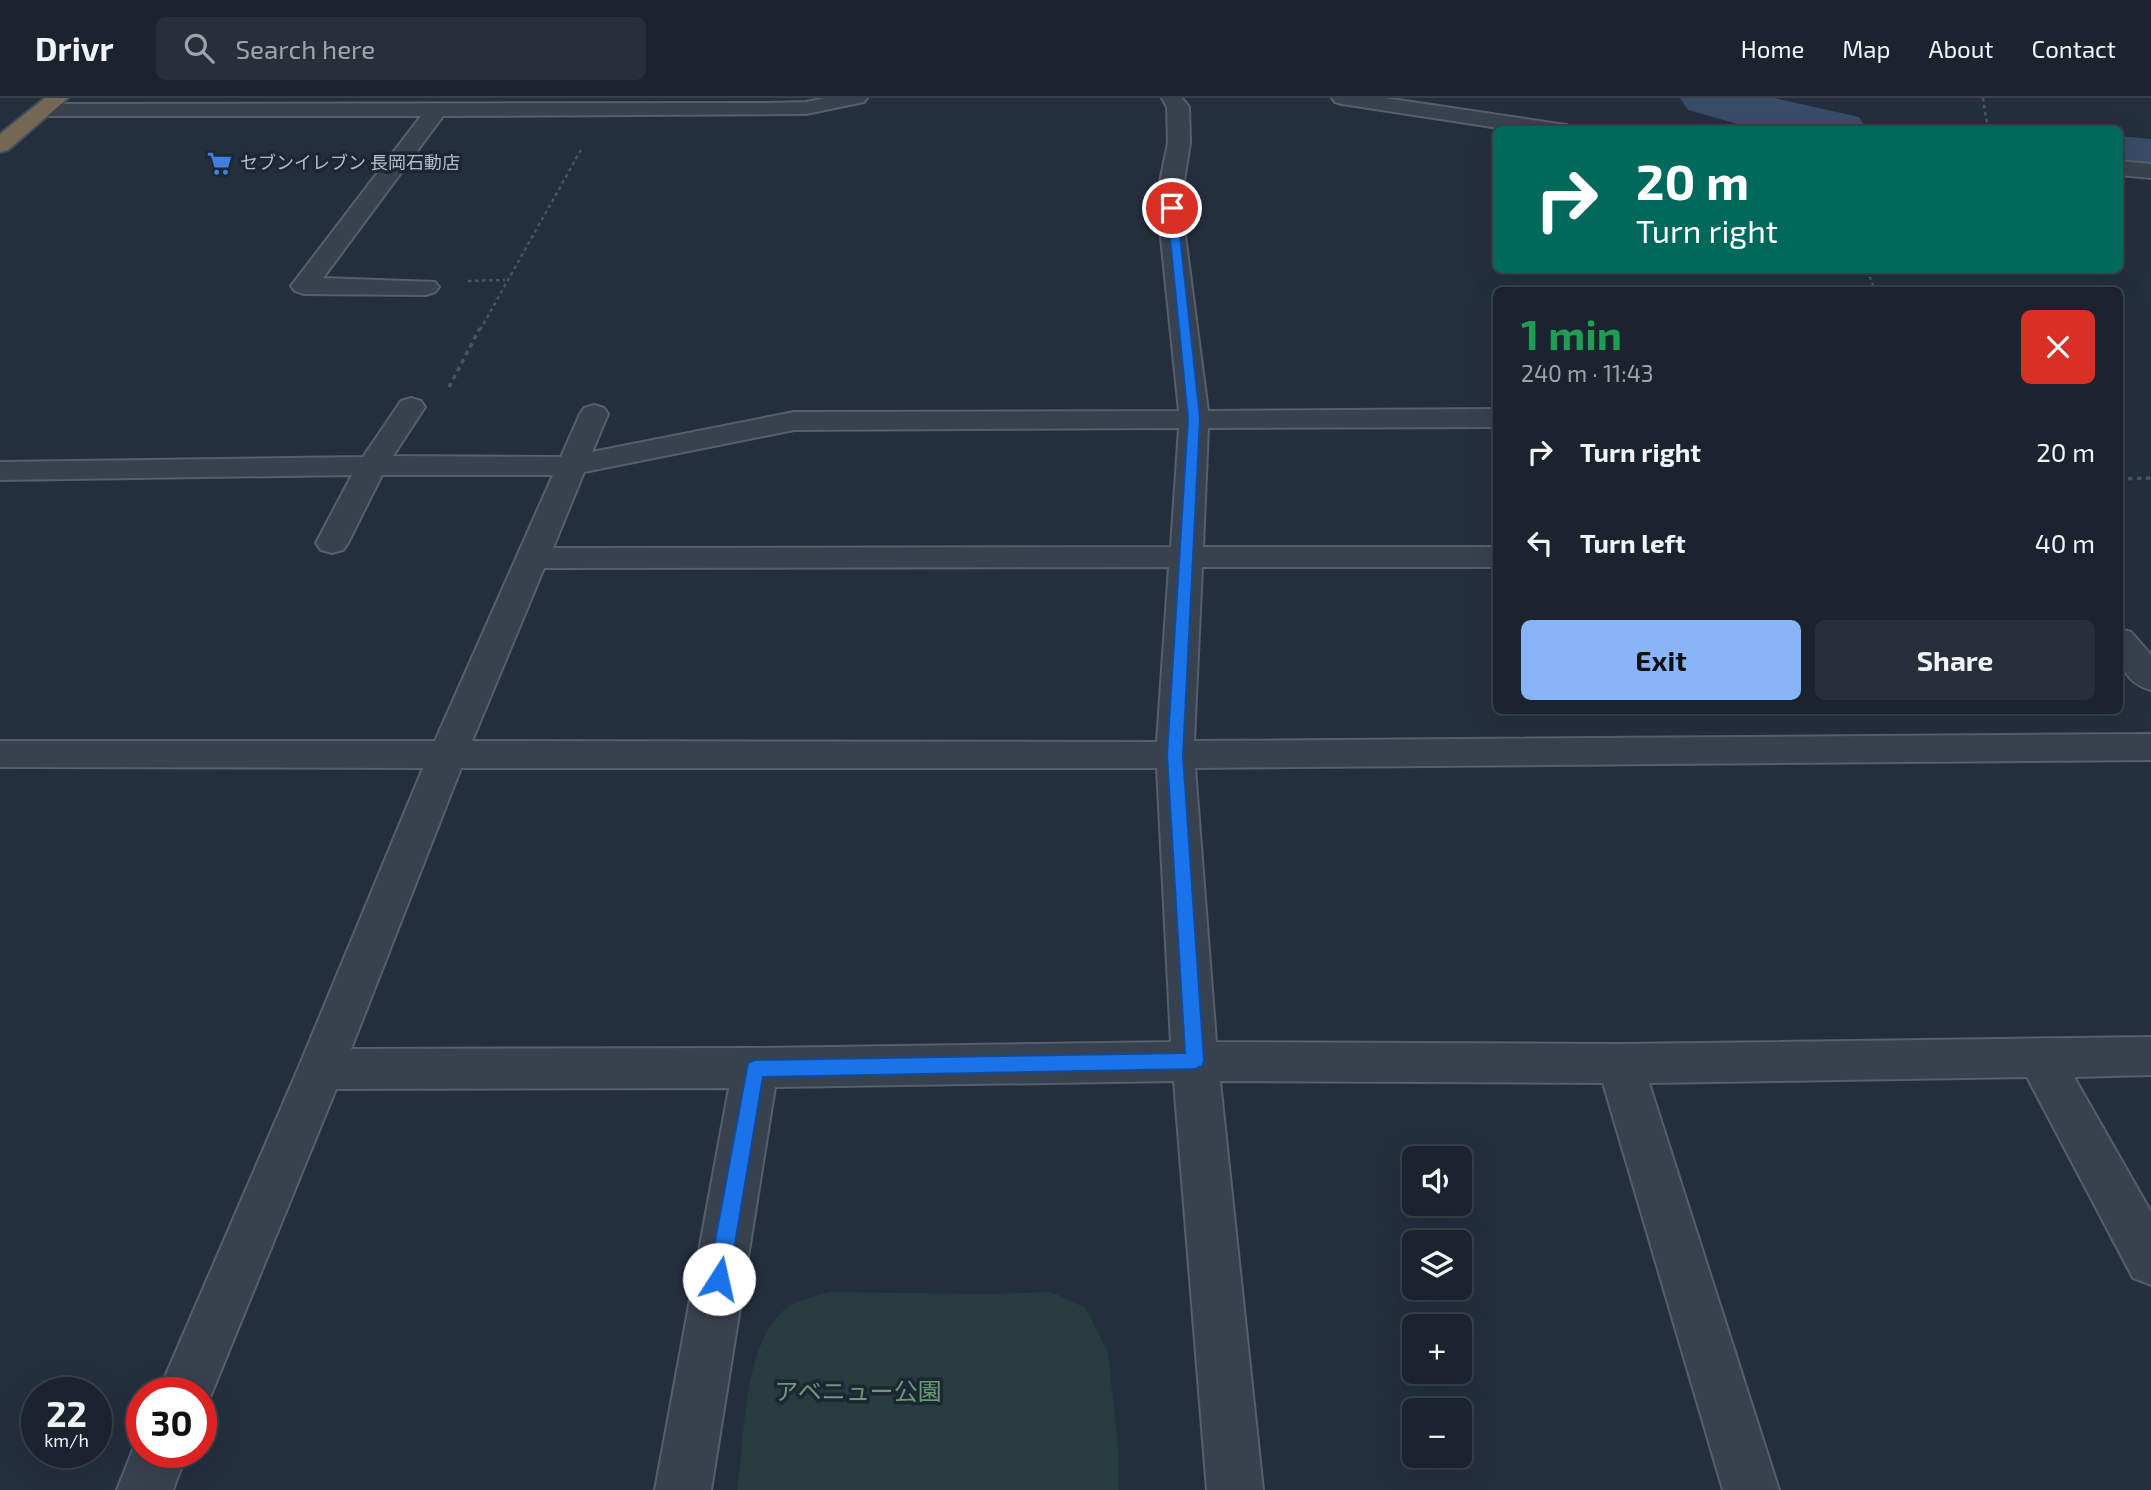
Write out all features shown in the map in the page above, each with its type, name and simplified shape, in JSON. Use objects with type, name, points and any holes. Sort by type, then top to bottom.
[{"type":"highway","points":[[0,145],[51,104]]},
{"type":"street","points":[[51,104],[604,110],[806,108],[857,98]]},
{"type":"street","points":[[1172,98],[1178,107],[1180,143],[1171,187],[1172,228],[1194,418],[1175,755],[1195,1061],[1236,1490]]},
{"type":"street","points":[[1342,98],[1532,126]]},
{"type":"street","points":[[426,287],[304,286],[436,110]]},
{"type":"street","points":[[2123,168],[2151,171]]},
{"type":"street","points":[[332,543],[371,467],[411,407]]},
{"type":"street","points":[[192,1377],[321,1069],[447,756],[594,414]]},
{"type":"street","points":[[0,471],[489,464],[570,466],[794,421],[1493,418]]},
{"type":"street","points":[[533,558],[1493,558]]},
{"type":"street","points":[[2123,645],[2151,678]]},
{"type":"street","points":[[0,754],[1175,755],[2151,747]]},
{"type":"street","points":[[2039,1056],[2151,1261]]},
{"type":"street","points":[[321,1069],[755,1069],[1195,1061],[1620,1064],[2151,1056]]},
{"type":"street","points":[[1620,1064],[1751,1490]]},
{"type":"street","points":[[683,1490],[755,1069]]},
{"type":"street","points":[[145,1490],[154,1468]]},
{"type":"path","points":[[1983,98],[1987,126]]},
{"type":"path","points":[[448,389],[506,280],[604,110]]},
{"type":"path","points":[[2123,479],[2151,478]]},
{"type":"green space","name":"アベニュー公園","points":[[829,1292],[1051,1292],[1086,1308],[1108,1353],[1118,1446],[1118,1490],[737,1490],[747,1398],[758,1352],[767,1331],[790,1306]]},
{"type":"waterway","points":[[1708,98],[1812,126]]},
{"type":"waterway","points":[[2123,154],[2151,157]]},
{"type":"place","name":"セブンイレブン 長岡石動店","points":[[220,163]]},
{"type":"route","points":[[719,1279],[755,1069],[1195,1061],[1175,755],[1194,418],[1172,208]]}]
